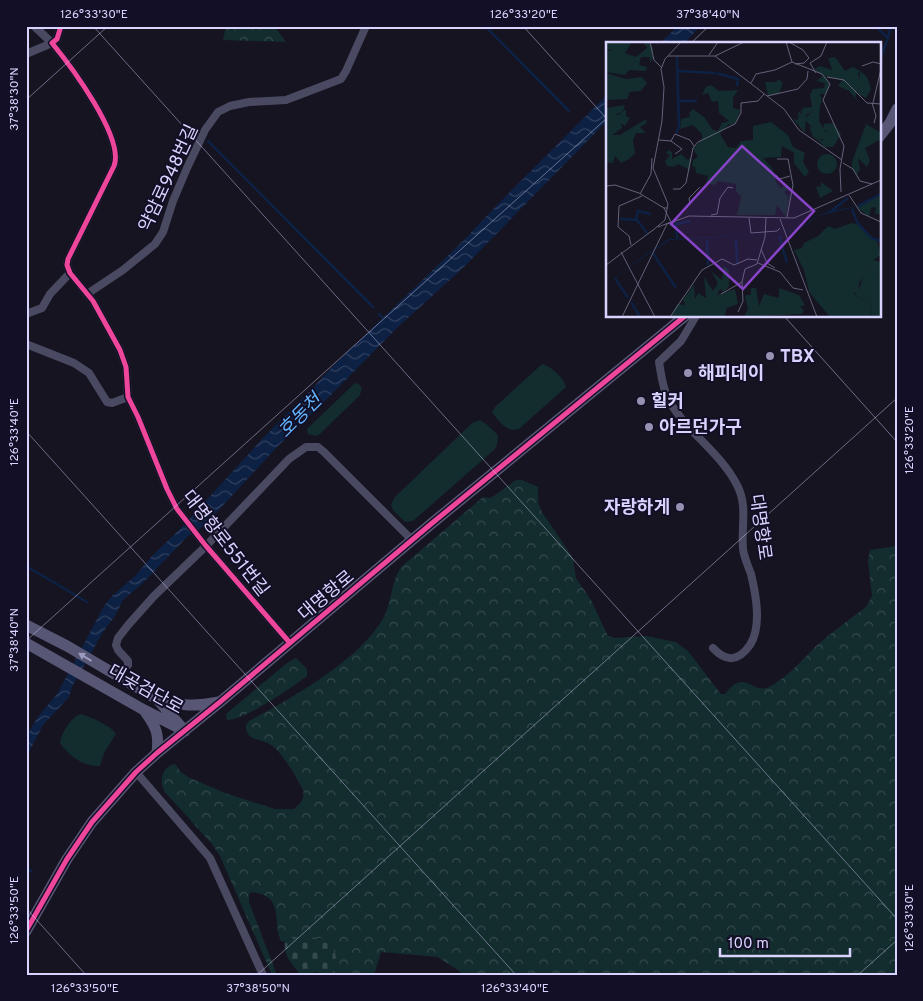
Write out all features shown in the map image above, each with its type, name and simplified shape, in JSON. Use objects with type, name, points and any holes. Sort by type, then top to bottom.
[{"type":"main road","points":[[880,136],[893,120],[897,109]]},
{"type":"main road","name":"대명항로","points":[[26,931],[66,859],[92,822],[136,772],[412,540],[683,318]]},
{"type":"main road","name":"대곶검단로","points":[[26,625],[67,646],[157,698],[185,731]]},
{"type":"main road","name":"대곶검단로","points":[[26,643],[185,731]]},
{"type":"main road","points":[[157,698],[188,706],[220,702]]},
{"type":"main road","points":[[144,710],[154,724],[157,733],[157,753]]},
{"type":"street","points":[[26,314],[42,308],[50,294],[70,273],[67,266],[68,259],[114,166],[116,157],[102,118],[81,83],[52,43],[34,26]]},
{"type":"street","points":[[26,54],[52,43],[57,38],[61,26]]},
{"type":"street","name":"약암로948번길","points":[[88,294],[155,244],[163,232],[173,201],[205,130],[218,112],[230,106],[249,102],[286,100],[341,79],[366,26]]},
{"type":"street","name":"대명항로551번길","points":[[70,273],[98,308],[120,350],[126,367],[128,397],[167,489],[181,513],[205,544],[290,643]]},
{"type":"street","name":"대명항로","points":[[695,318],[681,341],[658,362],[665,389],[672,405],[724,465],[741,493],[744,508],[743,547],[753,582],[757,622],[754,636],[742,654],[730,659],[724,657],[713,648]]},
{"type":"street","points":[[26,344],[74,362],[89,373],[107,402],[112,403],[128,397]]},
{"type":"street","points":[[128,665],[128,661],[116,645],[118,638],[128,624],[290,459],[306,447],[312,446],[324,452],[412,540]]},
{"type":"street","points":[[136,772],[210,858],[263,975]]},
{"type":"green space","points":[[226,26],[274,26],[286,42],[223,40]]},
{"type":"green space","points":[[542,364],[557,373],[566,387],[519,429],[507,428],[492,412],[495,407]]},
{"type":"green space","points":[[355,383],[359,384],[362,388],[360,395],[320,434],[316,436],[308,434],[307,429]]},
{"type":"green space","points":[[480,420],[498,435],[497,445],[494,450],[413,521],[405,522],[393,510],[391,504],[395,497],[472,423]]},
{"type":"green space","points":[[516,480],[522,480],[538,487],[538,502],[542,512],[573,559],[576,578],[591,600],[608,636],[615,638],[646,636],[676,642],[688,651],[721,694],[725,694],[738,682],[744,682],[759,688],[771,686],[796,667],[817,645],[866,607],[872,596],[868,561],[870,550],[897,546],[897,975],[465,975],[438,957],[381,952],[374,975],[331,975],[321,938],[291,938],[285,942],[281,941],[273,904],[269,898],[262,894],[252,892],[249,894],[249,902],[277,975],[272,975],[220,856],[212,844],[164,791],[162,779],[164,771],[175,764],[188,777],[225,793],[275,809],[294,809],[303,798],[303,790],[297,779],[285,759],[276,749],[267,743],[251,737],[246,730],[246,725],[249,721],[324,676],[359,648],[384,617],[395,579],[401,567],[483,497],[491,498]]},
{"type":"green space","points":[[296,658],[307,669],[307,676],[256,709],[234,719],[227,720],[226,714],[287,663]]},
{"type":"green space","points":[[80,714],[105,725],[116,734],[104,753],[100,766],[88,765],[77,760],[60,743],[67,726]]},
{"type":"green space","points":[[291,938],[317,938],[328,942],[336,956],[334,970],[331,975],[316,972],[301,975],[289,960],[286,952],[285,942]]},
{"type":"water","points":[[678,26],[700,26],[686,42],[661,42]]},
{"type":"water","name":"호동천","points":[[606,96],[606,122],[464,267],[398,327],[278,446],[203,527],[188,536],[143,583],[123,600],[72,687],[69,697],[43,725],[26,758],[26,739],[30,730],[37,718],[57,694],[104,606],[113,595],[135,576],[263,438],[335,364],[463,241]]},
{"type":"waterway","points":[[485,26],[569,111]]},
{"type":"waterway","points":[[875,26],[888,38],[880,60]]},
{"type":"waterway","points":[[888,37],[891,26]]},
{"type":"waterway","points":[[208,141],[373,307]]},
{"type":"waterway","points":[[379,314],[385,320]]},
{"type":"waterway","points":[[26,566],[87,602]]},
{"type":"waterway","points":[[26,867],[32,872]]},
{"type":"cycle path","points":[[61,26],[57,39],[52,43],[94,102],[111,138],[115,154],[114,166],[68,259],[67,265],[70,273],[93,301],[120,350],[126,367],[128,397],[177,509],[206,546],[290,643]]},
{"type":"cycle path","points":[[26,931],[67,859],[92,822],[136,772],[431,524],[683,318]]},
{"type":"place","name":"TBX","points":[[770,356]]},
{"type":"place","name":"해피데이","points":[[688,373]]},
{"type":"place","name":"힐커","points":[[641,401]]},
{"type":"place","name":"아르던가구","points":[[649,427]]},
{"type":"place","name":"자랑하게","points":[[680,507]]}]
